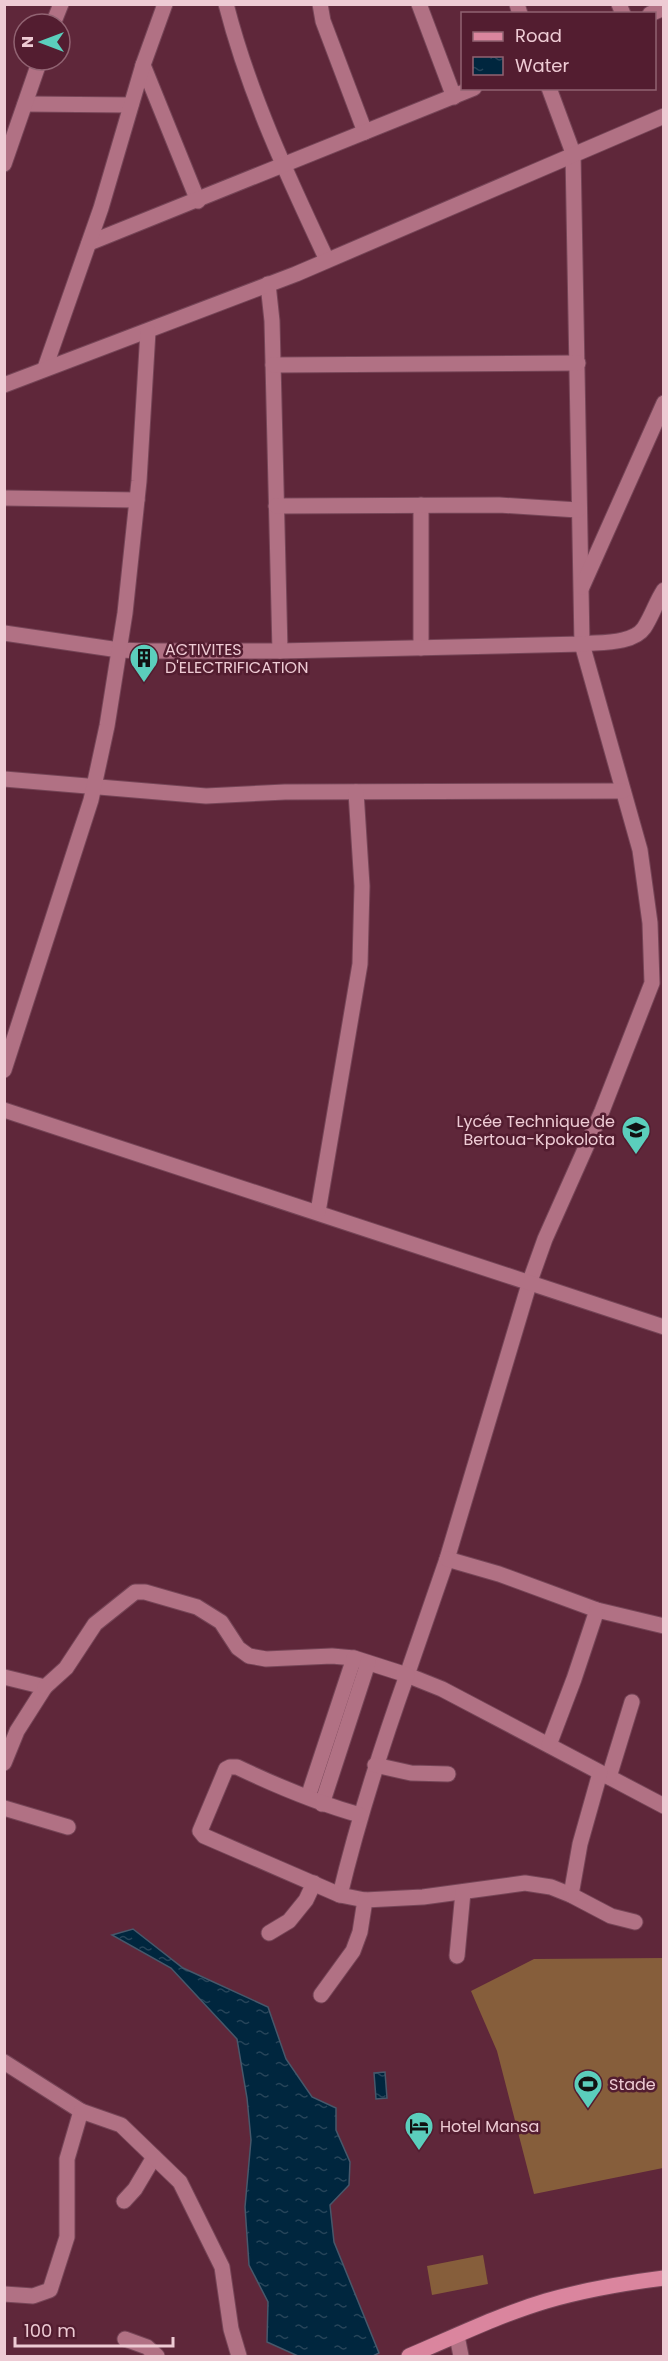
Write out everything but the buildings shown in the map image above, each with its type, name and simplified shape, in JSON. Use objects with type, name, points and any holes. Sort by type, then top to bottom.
[{"type":"main road","points":[[409,2356],[546,2301],[625,2283],[663,2278]]},
{"type":"street","points":[[45,368],[89,243],[143,65],[165,4]]},
{"type":"street","points":[[226,4],[243,62],[283,165],[327,260]]},
{"type":"street","points":[[320,4],[323,21],[365,132]]},
{"type":"street","points":[[419,4],[454,97]]},
{"type":"street","points":[[143,65],[198,201]]},
{"type":"street","points":[[4,164],[36,72]]},
{"type":"street","points":[[89,243],[470,90]]},
{"type":"street","points":[[340,1895],[375,1765],[447,1559],[530,1281],[545,1239],[658,983],[641,860],[582,644],[573,153],[550,90]]},
{"type":"street","points":[[25,104],[131,105]]},
{"type":"street","points":[[4,115],[19,121]]},
{"type":"street","points":[[4,385],[327,260],[663,116]]},
{"type":"street","points":[[268,284],[273,365],[280,651]]},
{"type":"street","points":[[4,1070],[94,788],[119,650],[137,500],[148,331]]},
{"type":"street","points":[[273,365],[578,363]]},
{"type":"street","points":[[580,590],[663,403]]},
{"type":"street","points":[[4,498],[137,500]]},
{"type":"street","points":[[421,505],[421,648]]},
{"type":"street","points":[[276,506],[500,505],[578,510]]},
{"type":"street","points":[[4,633],[119,650],[280,651],[582,644],[628,638],[638,634],[644,628],[663,590]]},
{"type":"street","points":[[4,779],[206,796],[356,792],[623,791]]},
{"type":"street","points":[[318,1212],[360,964],[362,886],[356,792]]},
{"type":"street","points":[[4,1110],[530,1281],[663,1327]]},
{"type":"street","points":[[447,1559],[499,1574],[597,1610],[663,1626]]},
{"type":"street","points":[[4,1763],[11,1729],[45,1687],[66,1668],[95,1624],[135,1593],[145,1592],[197,1607],[221,1622],[238,1648],[249,1656],[266,1659],[332,1656],[361,1661],[442,1689],[663,1806]]},
{"type":"street","points":[[549,1745],[597,1610]]},
{"type":"street","points":[[308,1797],[361,1661]]},
{"type":"street","points":[[322,1804],[361,1661]]},
{"type":"street","points":[[4,1677],[45,1687]]},
{"type":"street","points":[[571,1894],[580,1844],[632,1702]]},
{"type":"street","points":[[375,1765],[411,1773],[448,1774]]},
{"type":"street","points":[[360,1815],[322,1804],[237,1767],[230,1767],[226,1769],[200,1832],[204,1836],[266,1864],[340,1895],[364,1900],[463,1892],[525,1883],[550,1887],[571,1894],[611,1916],[635,1922]]},
{"type":"street","points":[[4,1808],[68,1827]]},
{"type":"street","points":[[269,1933],[289,1922],[306,1900],[314,1883]]},
{"type":"street","points":[[457,1956],[463,1892]]},
{"type":"street","points":[[321,1995],[353,1951],[360,1932],[364,1900]]},
{"type":"street","points":[[6,2065],[81,2111],[121,2125],[180,2182],[222,2267],[231,2330],[239,2356]]},
{"type":"street","points":[[4,2294],[33,2296],[50,2290],[67,2237],[67,2159],[81,2111]]},
{"type":"street","points":[[124,2201],[135,2190],[154,2157]]},
{"type":"street","points":[[457,2336],[461,2356]]},
{"type":"street","points":[[125,2339],[147,2347],[157,2356]]},
{"type":"shaded area","name":"Stade","points":[[663,1958],[663,2168],[534,2194],[497,2051],[471,1991],[534,1959]]},
{"type":"shaded area","points":[[483,2255],[488,2284],[432,2295],[427,2266]]},
{"type":"water","points":[[133,1929],[183,1968],[268,2007],[286,2059],[312,2097],[336,2108],[336,2130],[350,2162],[349,2185],[330,2205],[334,2242],[379,2353],[373,2356],[298,2356],[267,2342],[268,2302],[249,2265],[245,2207],[251,2140],[247,2098],[237,2039],[171,1968],[112,1935]]},
{"type":"water","points":[[385,2072],[387,2098],[376,2099],[374,2073]]},
{"type":"place","name":"ACTIVITES D'ELECTRIFICATION","points":[[144,684]]},
{"type":"place","name":"Lycée Technique de Bertoua-Kpokolota","points":[[636,1156]]},
{"type":"place","name":"Stade","points":[[588,2110]]},
{"type":"place","name":"Hotel Mansa","points":[[419,2152]]}]
